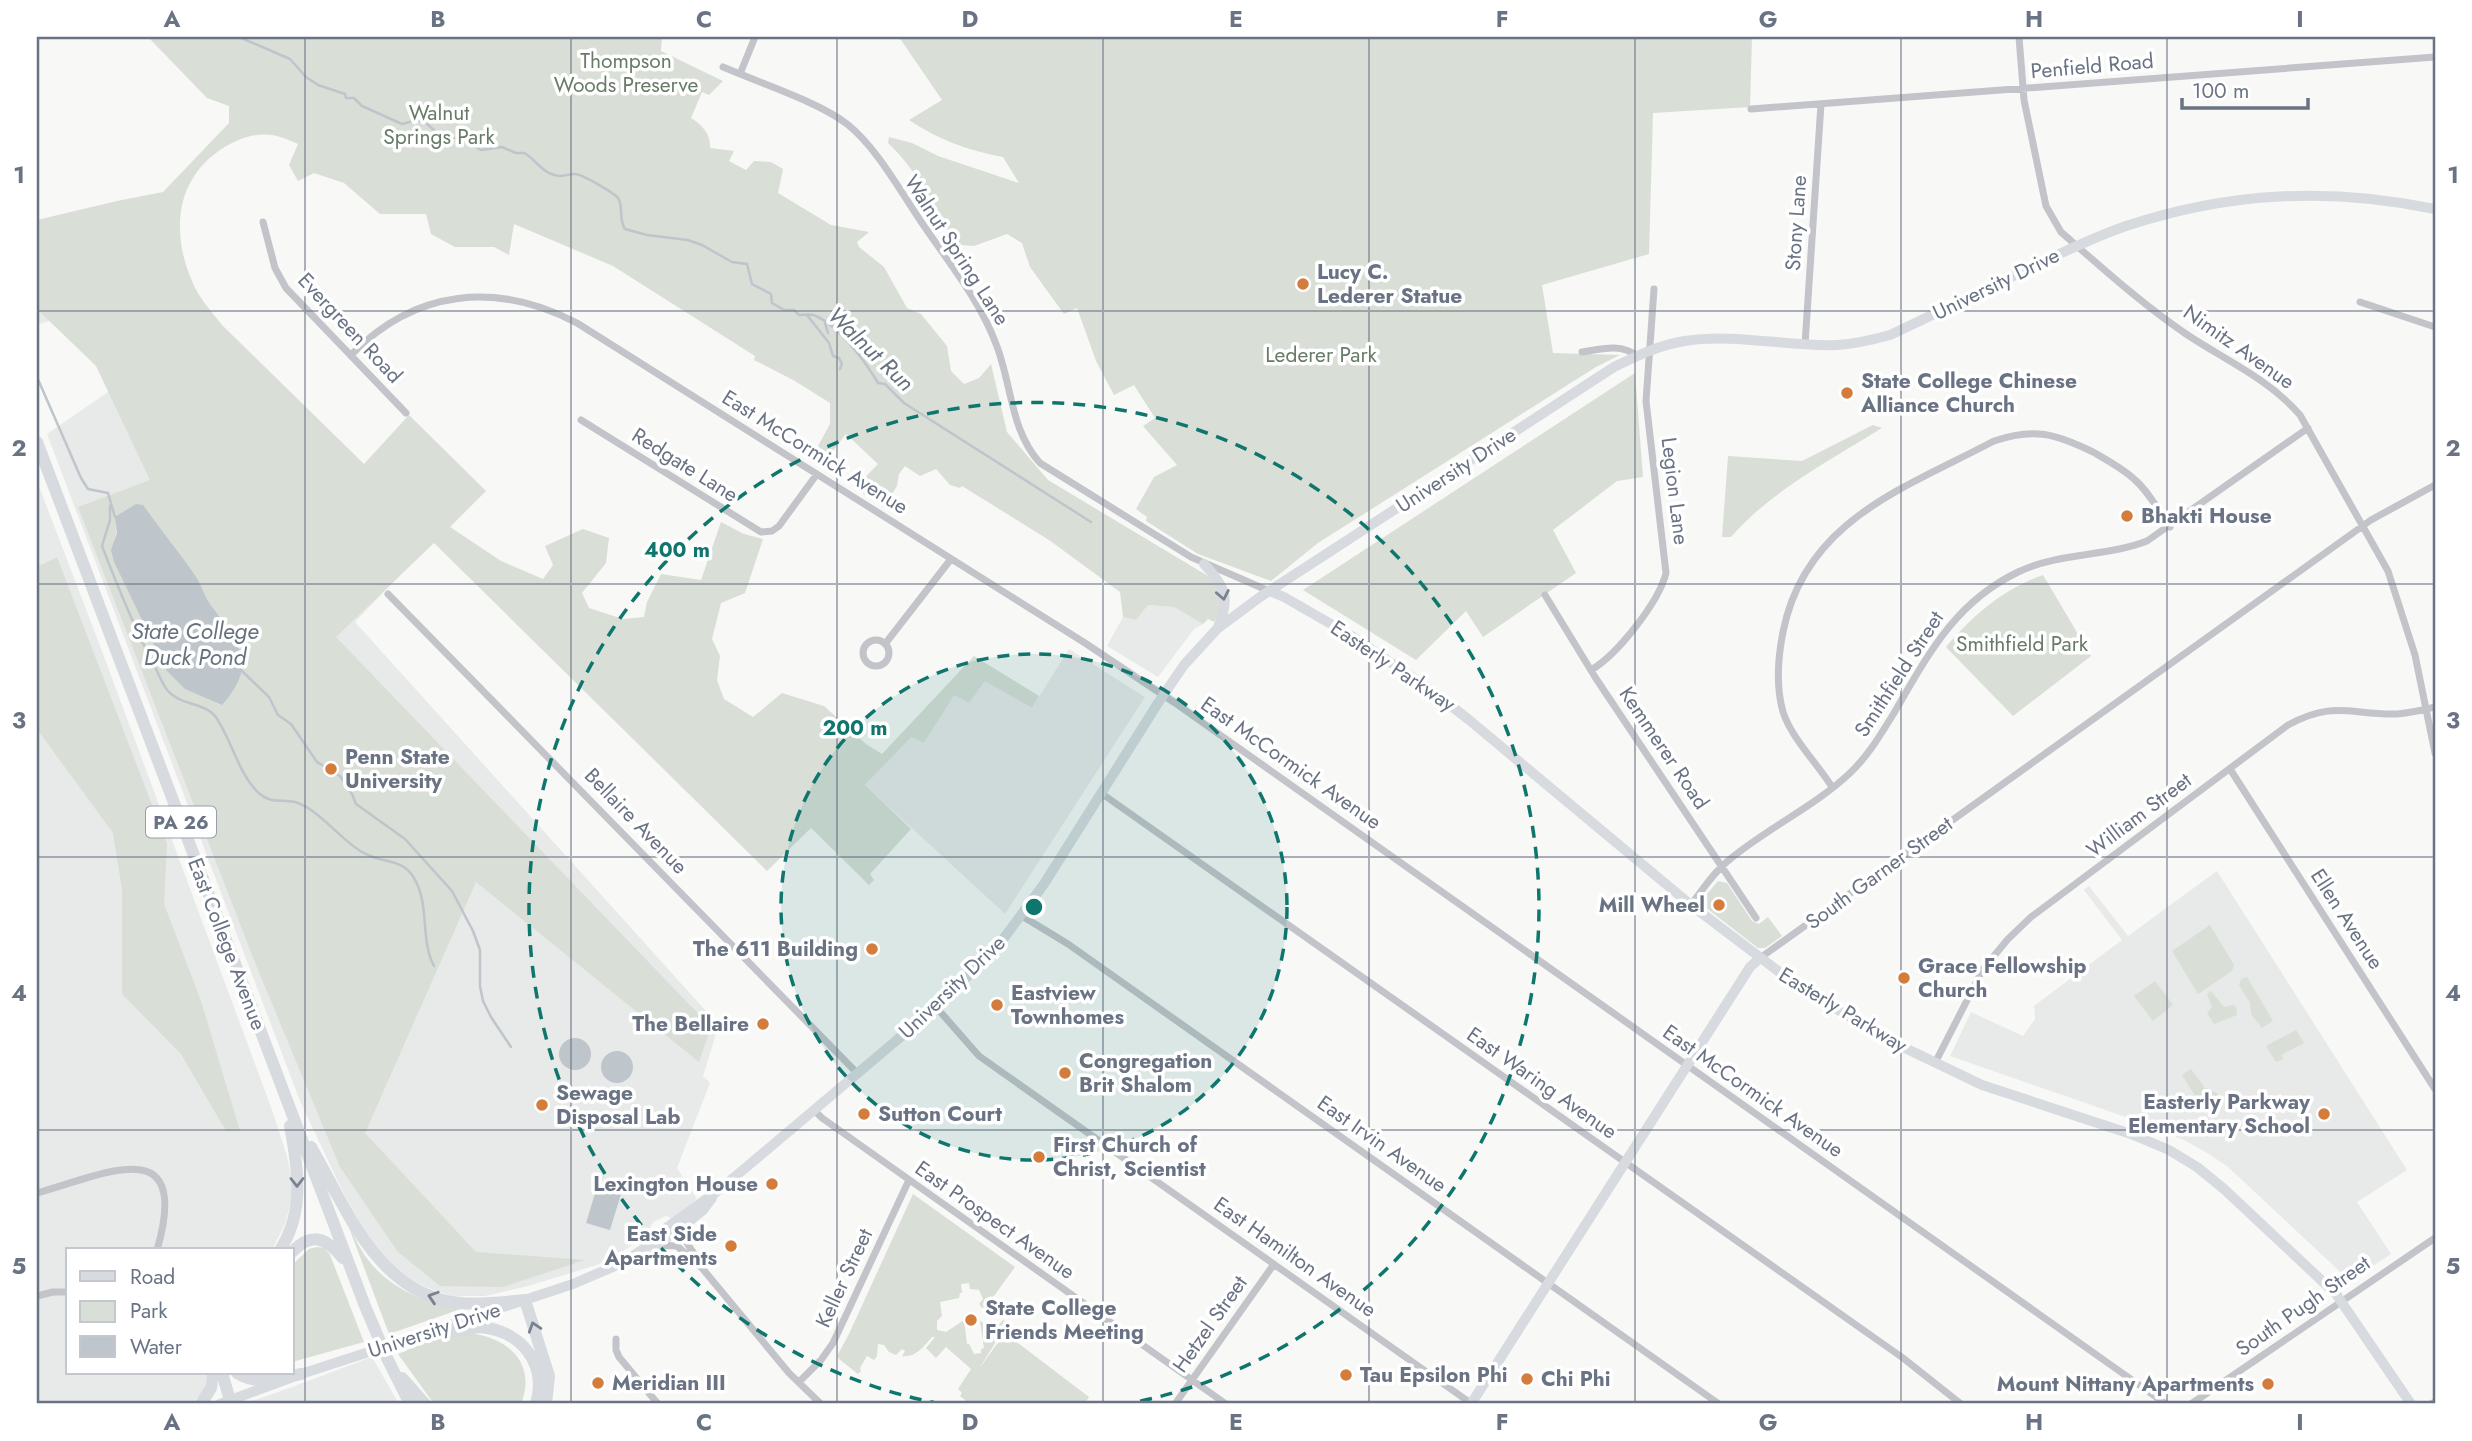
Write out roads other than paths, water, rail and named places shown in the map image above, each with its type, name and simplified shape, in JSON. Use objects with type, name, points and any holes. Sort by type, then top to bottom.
[{"type":"main road","name":"University Drive","points":[[650,1247],[648,1241],[719,1190],[936,1007],[995,950],[1022,916],[1163,695],[1190,657],[1217,629],[1270,591],[1614,367],[1650,350],[1684,341],[1716,339],[1805,344],[1861,343],[1890,335],[2077,245],[2126,226],[2190,209],[2243,199],[2321,194],[2392,200],[2435,209]]},
{"type":"main road","name":"East College Avenue","points":[[37,445],[351,1267],[387,1358],[410,1404]]},
{"type":"main road","points":[[1204,564],[1218,580],[1224,594],[1224,612],[1217,629]]},
{"type":"main road","name":"Easterly Parkway","points":[[1270,591],[1350,635],[1428,688],[1691,905],[1790,980],[1836,1009],[1935,1063],[1999,1092],[2125,1132],[2178,1155],[2224,1189],[2341,1300],[2411,1404]]},
{"type":"main road","name":"South Garner Street","points":[[1471,1404],[1750,967],[1760,958]]},
{"type":"main road","points":[[281,1248],[291,1229],[298,1183],[295,1149],[283,1091]]},
{"type":"main road","points":[[292,1114],[366,1243],[392,1274],[424,1294],[449,1301],[486,1304],[525,1300],[549,1376],[546,1404]]},
{"type":"main road","name":"University Drive","points":[[225,1402],[604,1271],[682,1227],[703,1210],[719,1190]]},
{"type":"main road","points":[[294,1251],[307,1241],[319,1240],[334,1247],[351,1267]]},
{"type":"main road","points":[[404,1340],[478,1327],[489,1327],[512,1336],[523,1345],[535,1363],[540,1385],[536,1404]]},
{"type":"main road","points":[[387,1358],[425,1404]]},
{"type":"main road","points":[[201,1404],[211,1388],[213,1374]]},
{"type":"main road","points":[[222,1374],[225,1402]]},
{"type":"main road","points":[[239,1374],[258,1380],[300,1374]]},
{"type":"street","points":[[740,74],[755,37]]},
{"type":"street","name":"Nimitz Avenue","points":[[2018,37],[2022,90],[2046,206],[2061,232],[2183,332],[2286,398],[2308,428],[2388,571],[2415,655],[2435,753]]},
{"type":"street","name":"Penfield Road","points":[[1751,109],[2435,57]]},
{"type":"street","name":"Walnut Spring Lane","points":[[723,67],[838,118],[854,130],[868,146],[984,318],[1000,354],[1020,434],[1040,463],[1204,564],[1270,591]]},
{"type":"street","name":"Stony Lane","points":[[1805,344],[1821,104]]},
{"type":"street","name":"Evergreen Road","points":[[263,222],[275,268],[286,288],[406,413]]},
{"type":"street","name":"Legion Lane","points":[[1591,670],[1609,658],[1622,643],[1658,593],[1666,573],[1646,401],[1654,289]]},
{"type":"street","name":"East McCormick Avenue","points":[[351,355],[385,326],[428,305],[475,296],[524,302],[577,323],[1163,695],[2166,1404]]},
{"type":"street","points":[[2360,302],[2435,327]]},
{"type":"street","points":[[1582,352],[1622,348],[1637,356]]},
{"type":"street","name":"Redgate Lane","points":[[581,420],[757,531],[772,531],[779,526],[817,474]]},
{"type":"street","name":"Smithfield Street","points":[[1691,905],[1722,866],[1852,771],[1870,751],[1942,634],[1983,594],[2032,566],[2062,557],[2136,545],[2170,527],[2308,428]]},
{"type":"street","points":[[1832,787],[1784,714],[1778,672],[1785,621],[1800,581],[1824,545],[1850,521],[1871,506],[1994,441],[2012,435],[2032,433],[2065,438],[2122,469],[2144,490],[2170,527]]},
{"type":"street","name":"South Garner Street","points":[[1760,958],[2363,526],[2435,485]]},
{"type":"street","points":[[885,644],[951,559]]},
{"type":"street","name":"Bellaire Avenue","points":[[388,594],[857,1073]]},
{"type":"street","name":"Kemmerer Road","points":[[1545,595],[1591,670],[1756,918]]},
{"type":"street","name":"William Street","points":[[1935,1063],[1983,969],[2008,939],[2031,917],[2288,725],[2311,714],[2332,710],[2396,714],[2435,707]]},
{"type":"street","name":"Ellen Avenue","points":[[2230,769],[2435,1088]]},
{"type":"street","name":"East Waring Avenue","points":[[1101,793],[1903,1358],[1961,1404]]},
{"type":"street","name":"East Irvin Avenue","points":[[1022,916],[1063,940],[1719,1404]]},
{"type":"street","name":"East Hamilton Avenue","points":[[936,1007],[979,1056],[1471,1404]]},
{"type":"street","name":"East Prospect Avenue","points":[[814,1110],[1226,1404]]},
{"type":"street","points":[[37,1193],[129,1168],[147,1170],[155,1176],[165,1195],[166,1207],[157,1248]]},
{"type":"street","name":"Keller Street","points":[[799,1382],[821,1360],[836,1337],[909,1180]]},
{"type":"street","points":[[682,1227],[684,1239],[702,1268]]},
{"type":"street","name":"South Pugh Street","points":[[2192,1404],[2435,1238]]},
{"type":"street","points":[[650,1247],[667,1244],[677,1246],[702,1268],[821,1404]]},
{"type":"street","name":"Hetzel Street","points":[[1175,1404],[1274,1264]]},
{"type":"street","points":[[37,1296],[66,1292]]},
{"type":"street","points":[[616,1339],[619,1357],[658,1404]]},
{"type":"water","name":"State College Duck Pond","points":[[136,504],[143,505],[195,575],[208,601],[238,645],[242,661],[241,673],[222,705],[185,689],[166,670],[114,562],[111,550],[117,533],[115,517]]},
{"type":"water","points":[[575,1038],[586,1043],[591,1054],[586,1065],[575,1070],[564,1065],[559,1054],[564,1043]]},
{"type":"water","points":[[617,1051],[628,1056],[633,1067],[628,1078],[617,1083],[606,1078],[601,1067],[606,1056]]},
{"type":"water","points":[[597,1187],[621,1194],[610,1230],[586,1223]]},
{"type":"waterway","name":"Walnut Run","points":[[239,37],[290,59],[306,77],[318,85],[345,94],[346,98],[354,98],[362,106],[402,124],[417,120],[426,123],[443,138],[461,138],[481,150],[502,147],[516,153],[524,153],[553,175],[575,174],[591,180],[618,198],[625,229],[647,235],[688,240],[732,262],[747,264],[752,284],[771,294],[772,303],[784,310],[794,310],[799,315],[814,315],[825,321],[851,345],[878,383],[885,384],[904,403],[1091,522]]},
{"type":"waterway","points":[[807,315],[829,343],[833,356],[839,358],[842,364],[840,369]]},
{"type":"waterway","name":"Walnut Run","points":[[825,323],[828,333]]},
{"type":"waterway","points":[[37,377],[81,478],[88,489],[108,493],[115,517]]},
{"type":"waterway","points":[[110,506],[110,520],[102,546],[132,620],[166,688],[173,696],[215,716],[246,778],[260,794],[268,799],[295,802],[304,806],[359,850],[374,858],[399,864],[410,872],[422,899],[427,945],[434,966]]},
{"type":"waterway","points":[[241,670],[269,697],[278,715],[291,724],[317,762],[340,776],[356,804],[405,839],[452,891],[480,950],[480,986],[483,1001],[511,1047]]},
{"type":"place","name":"Lucy C. Lederer Statue","points":[[1303,284]]},
{"type":"place","name":"State College Chinese Alliance Church","points":[[1847,393]]},
{"type":"place","name":"Bhakti House","points":[[2127,516]]},
{"type":"place","name":"Penn State University","points":[[331,769]]},
{"type":"place","name":"Mill Wheel","points":[[1719,905]]},
{"type":"place","name":"The 611 Building","points":[[872,949]]},
{"type":"place","name":"Grace Fellowship Church","points":[[1904,978]]},
{"type":"place","name":"Eastview Townhomes","points":[[997,1005]]},
{"type":"place","name":"The Bellaire","points":[[763,1024]]},
{"type":"place","name":"Congregation Brit Shalom","points":[[1065,1073]]},
{"type":"place","name":"Sewage Disposal Lab","points":[[542,1105]]},
{"type":"place","name":"Sutton Court","points":[[864,1114]]},
{"type":"place","name":"Easterly Parkway Elementary School","points":[[2324,1114]]},
{"type":"place","name":"First Church of Christ, Scientist","points":[[1039,1157]]},
{"type":"place","name":"Lexington House","points":[[772,1184]]},
{"type":"place","name":"East Side Apartments","points":[[731,1246]]},
{"type":"place","name":"State College Friends Meeting","points":[[971,1320]]},
{"type":"place","name":"Tau Epsilon Phi","points":[[1346,1375]]},
{"type":"place","name":"Chi Phi","points":[[1527,1379]]},
{"type":"place","name":"Meridian III","points":[[598,1383]]},
{"type":"place","name":"Mount Nittany Apartments","points":[[2268,1384]]},
{"type":"park label","name":"Thompson Woods Preserve","points":[[626,73]]},
{"type":"park label","name":"Walnut Springs Park","points":[[439,125]]},
{"type":"park label","name":"Lederer Park","points":[[1321,355]]},
{"type":"park label","name":"Smithfield Park","points":[[2022,644]]}]
